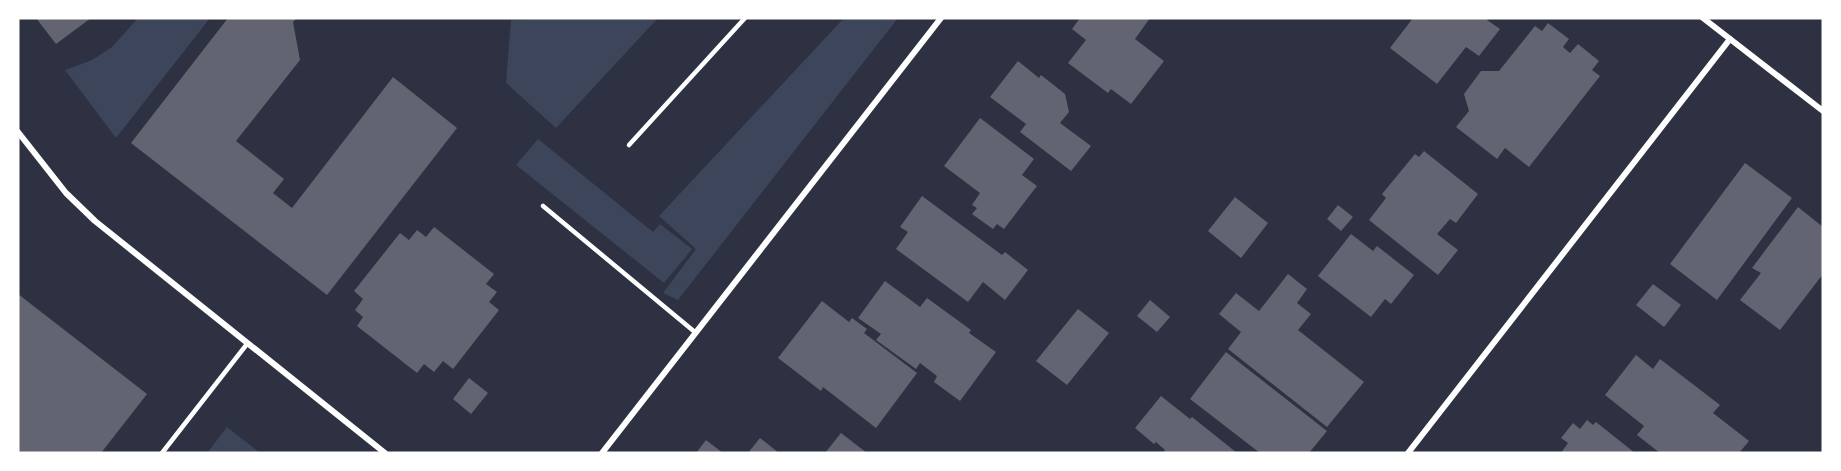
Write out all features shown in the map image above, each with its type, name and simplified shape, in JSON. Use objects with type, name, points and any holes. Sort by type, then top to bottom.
[{"type":"street","points":[[602,453],[941,18]]},
{"type":"street","points":[[1703,18],[1823,111]]},
{"type":"street","points":[[1408,453],[1730,39]]},
{"type":"street","points":[[18,132],[66,193],[94,220],[385,453]]},
{"type":"lane","points":[[629,145],[745,18]]},
{"type":"lane","points":[[543,206],[696,333]]},
{"type":"lane","points":[[162,453],[247,344]]},
{"type":"shaded area","points":[[138,18],[210,18],[116,138],[65,70],[92,60],[112,47]]},
{"type":"shaded area","points":[[658,18],[556,128],[506,83],[511,20]]},
{"type":"shaded area","points":[[844,18],[898,18],[678,300],[663,293],[696,249],[659,216]]},
{"type":"shaded area","points":[[538,139],[653,232],[660,224],[692,249],[664,283],[516,165]]},
{"type":"shaded area","points":[[227,427],[260,453],[207,453]]},
{"type":"building","points":[[36,18],[91,18],[56,44]]},
{"type":"building","points":[[228,18],[297,18],[293,22],[300,60],[236,141],[284,179],[273,193],[292,208],[393,77],[457,128],[327,295],[131,143]]},
{"type":"building","points":[[1080,18],[1150,18],[1135,39],[1164,61],[1131,104],[1111,89],[1108,93],[1068,63],[1086,40],[1072,29]]},
{"type":"building","points":[[1413,18],[1489,18],[1487,20],[1500,29],[1479,56],[1466,47],[1437,84],[1390,48]]},
{"type":"building","points":[[1548,23],[1569,39],[1563,47],[1570,53],[1578,44],[1599,61],[1592,70],[1600,76],[1529,167],[1505,148],[1497,159],[1456,127],[1469,111],[1464,94],[1481,71],[1499,71],[1535,26],[1542,31]]},
{"type":"building","points":[[1018,61],[1039,78],[1041,75],[1065,94],[1069,112],[1060,123],[1091,146],[1071,171],[1020,132],[1026,124],[990,97]]},
{"type":"building","points":[[980,118],[1034,159],[1022,175],[1037,186],[1004,229],[997,224],[993,229],[972,214],[977,208],[972,205],[980,193],[944,166]]},
{"type":"building","points":[[1424,151],[1478,194],[1456,223],[1450,219],[1437,234],[1458,250],[1438,275],[1369,220],[1386,198],[1382,194],[1415,154],[1419,157]]},
{"type":"building","points":[[1745,163],[1792,198],[1717,300],[1670,264]]},
{"type":"building","points":[[922,196],[1002,255],[1005,252],[1028,270],[1005,300],[983,282],[968,302],[896,249],[908,232],[900,227]]},
{"type":"building","points":[[1235,197],[1268,223],[1241,258],[1208,231]]},
{"type":"building","points":[[1338,205],[1353,217],[1341,231],[1327,219]]},
{"type":"building","points":[[1798,207],[1823,227],[1823,274],[1780,330],[1740,300],[1761,273],[1752,268]]},
{"type":"building","points":[[434,227],[494,274],[486,284],[497,292],[489,302],[499,310],[453,369],[443,361],[434,372],[424,364],[417,373],[357,326],[363,317],[355,310],[363,299],[354,291],[400,233],[409,240],[417,230],[426,237]]},
{"type":"building","points":[[1351,234],[1373,251],[1377,246],[1414,275],[1391,304],[1385,299],[1371,317],[1318,276]]},
{"type":"building","points":[[1288,274],[1307,289],[1297,303],[1311,314],[1298,330],[1364,382],[1327,427],[1228,349],[1241,332],[1219,314],[1236,293],[1259,311]]},
{"type":"building","points":[[885,281],[920,307],[927,298],[971,330],[969,333],[996,352],[960,401],[934,382],[937,376],[920,363],[916,369],[876,340],[881,334],[858,318]]},
{"type":"building","points":[[1653,284],[1681,305],[1664,327],[1636,305]]},
{"type":"building","points":[[18,294],[147,394],[101,453],[18,453]]},
{"type":"building","points":[[1150,300],[1170,317],[1157,332],[1137,316]]},
{"type":"building","points":[[822,301],[849,322],[852,318],[867,329],[864,333],[917,373],[876,428],[823,387],[821,391],[778,358]]},
{"type":"building","points":[[1078,309],[1109,333],[1067,385],[1036,361]]},
{"type":"building","points":[[1226,352],[1327,431],[1309,453],[1260,453],[1190,399]]},
{"type":"building","points":[[1636,355],[1653,369],[1660,359],[1720,405],[1713,413],[1749,441],[1739,453],[1660,453],[1637,435],[1644,426],[1605,395]]},
{"type":"building","points":[[469,378],[488,393],[471,414],[453,399]]},
{"type":"building","points":[[1161,396],[1190,419],[1192,417],[1237,453],[1163,453],[1165,450],[1135,428]]},
{"type":"building","points":[[1587,420],[1593,425],[1596,422],[1635,453],[1561,453],[1568,443],[1561,438],[1573,423],[1580,429]]},
{"type":"building","points":[[841,433],[867,453],[825,453]]},
{"type":"building","points":[[760,438],[779,453],[748,453]]},
{"type":"building","points":[[706,440],[723,453],[696,453]]}]
